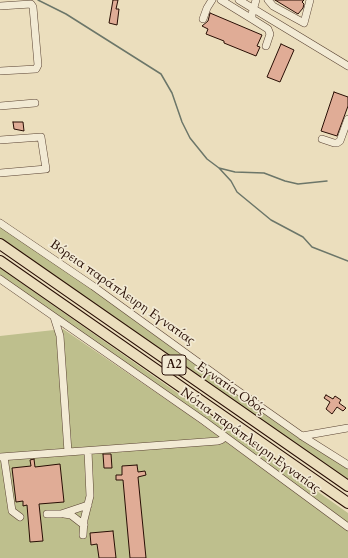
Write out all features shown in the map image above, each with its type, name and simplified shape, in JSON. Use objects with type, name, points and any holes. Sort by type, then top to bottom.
[{"type":"highway","name":"Εγνατία Οδός","points":[[0,244],[348,486]]},
{"type":"highway","name":"Εγνατία Οδός","points":[[0,261],[348,503]]},
{"type":"street","points":[[203,19],[212,0]]},
{"type":"street","points":[[221,0],[268,29],[270,34],[266,46]]},
{"type":"street","points":[[239,0],[348,66]]},
{"type":"street","points":[[252,18],[256,0]]},
{"type":"street","points":[[268,0],[270,4],[304,23],[310,0]]},
{"type":"street","points":[[0,6],[31,4],[38,65],[36,69],[0,72]]},
{"type":"street","points":[[272,19],[277,8]]},
{"type":"street","points":[[0,106],[36,102]]},
{"type":"street","points":[[322,139],[334,144],[340,141],[348,119]]},
{"type":"street","points":[[0,140],[41,137],[46,169],[0,173]]},
{"type":"street","name":"Βόρεια παράπλευρη Εγνατίας","points":[[0,223],[86,281],[302,436],[348,465]]},
{"type":"street","name":"Νότια παράπλευρη Εγνατίας","points":[[0,279],[179,403],[348,527]]},
{"type":"street","points":[[54,317],[60,336],[68,452]]},
{"type":"street","points":[[302,436],[348,428]]},
{"type":"street","points":[[20,516],[12,511],[2,457],[218,441],[225,437]]},
{"type":"street","points":[[83,535],[90,496],[88,451]]},
{"type":"street","points":[[62,514],[88,505]]},
{"type":"street","points":[[47,514],[71,515],[84,525]]},
{"type":"green space","points":[[0,226],[54,262],[182,355],[305,441],[348,468],[348,480],[0,238]]},
{"type":"green space","points":[[0,268],[348,513],[348,524],[0,276]]},
{"type":"green space","points":[[63,329],[186,413],[348,531],[348,558],[0,558],[0,336]]},
{"type":"building","points":[[113,0],[118,0],[116,9],[119,9],[117,25],[109,23]]},
{"type":"building","points":[[275,0],[304,0],[302,2],[304,4],[303,8],[298,14]]},
{"type":"building","points":[[210,13],[262,35],[257,46],[260,47],[256,56],[206,34],[208,29],[202,26],[208,21]]},
{"type":"building","points":[[281,44],[294,50],[280,82],[267,77]]},
{"type":"building","points":[[334,92],[348,97],[348,106],[337,136],[321,131]]},
{"type":"building","points":[[13,122],[23,122],[24,131],[14,129]]},
{"type":"building","points":[[326,395],[333,399],[335,396],[341,400],[339,403],[346,408],[343,411],[337,407],[332,414],[326,409],[330,402],[324,398]]},
{"type":"building","points":[[103,454],[111,454],[112,468],[104,468]]},
{"type":"building","points":[[34,459],[35,467],[60,464],[64,502],[39,504],[43,541],[30,542],[27,505],[23,506],[23,501],[16,502],[12,468],[31,466],[30,460]]},
{"type":"building","points":[[137,465],[138,472],[145,471],[146,475],[138,477],[146,558],[130,558],[123,480],[116,480],[116,475],[122,475],[122,466]]},
{"type":"building","points":[[113,531],[116,558],[99,558],[97,544],[91,545],[90,533]]},
{"type":"waterway","points":[[38,0],[66,14],[161,74],[172,93],[182,122],[190,138],[207,159],[219,168],[235,172],[264,173],[298,184],[327,181]]},
{"type":"waterway","points":[[219,168],[231,181],[237,192],[271,220],[303,237],[312,247],[348,261]]}]
